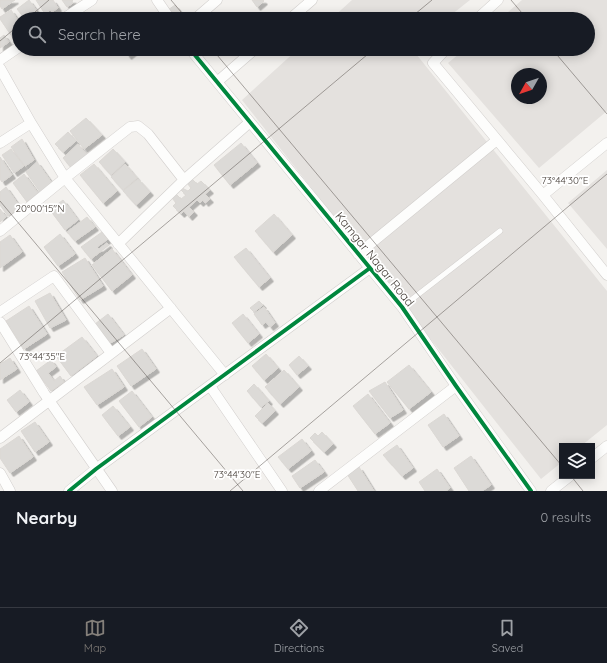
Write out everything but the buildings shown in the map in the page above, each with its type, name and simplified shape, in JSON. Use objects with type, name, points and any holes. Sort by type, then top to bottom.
[{"type":"street","points":[[74,12],[92,0]]},
{"type":"street","points":[[156,0],[165,12]]},
{"type":"street","points":[[203,12],[217,0]]},
{"type":"street","points":[[298,12],[312,0]]},
{"type":"street","points":[[485,12],[498,0]]},
{"type":"street","points":[[0,60],[12,52]]},
{"type":"street","name":"Kamgar Nagar Road","points":[[196,56],[402,307],[531,491]]},
{"type":"street","points":[[217,82],[247,56]]},
{"type":"street","points":[[440,56],[433,63],[543,195],[607,275]]},
{"type":"street","points":[[0,68],[31,123],[65,178],[225,375]]},
{"type":"street","points":[[118,244],[184,180],[250,122]]},
{"type":"street","points":[[0,143],[31,123]]},
{"type":"street","points":[[0,231],[130,127],[138,126],[148,134],[184,180]]},
{"type":"street","points":[[358,254],[497,140]]},
{"type":"street","points":[[543,195],[607,143]]},
{"type":"street","points":[[69,491],[96,469],[370,268]]},
{"type":"street","points":[[0,312],[54,276],[111,353]]},
{"type":"street","points":[[0,438],[171,308]]},
{"type":"street","points":[[0,322],[49,400],[112,491]]},
{"type":"street","points":[[210,386],[282,491]]},
{"type":"street","points":[[319,491],[456,386]]},
{"type":"street","points":[[595,456],[607,446]]},
{"type":"street","points":[[0,473],[10,491]]},
{"type":"street","points":[[551,491],[566,479]]},
{"type":"lane","points":[[402,307],[500,231]]},
{"type":"shaded area","points":[[352,0],[470,0],[455,12],[339,12]]},
{"type":"shaded area","points":[[522,0],[607,0],[607,111],[539,168],[448,63],[456,56],[595,56],[595,12],[508,12]]},
{"type":"shaded area","points":[[290,56],[418,56],[607,291],[607,425],[585,443],[559,443],[559,464],[541,479],[242,100]]},
{"type":"shaded area","points":[[607,170],[607,249],[568,203]]},
{"type":"cycle path","points":[[196,56],[402,307],[531,491]]},
{"type":"cycle path","points":[[69,491],[96,469],[370,268]]}]
